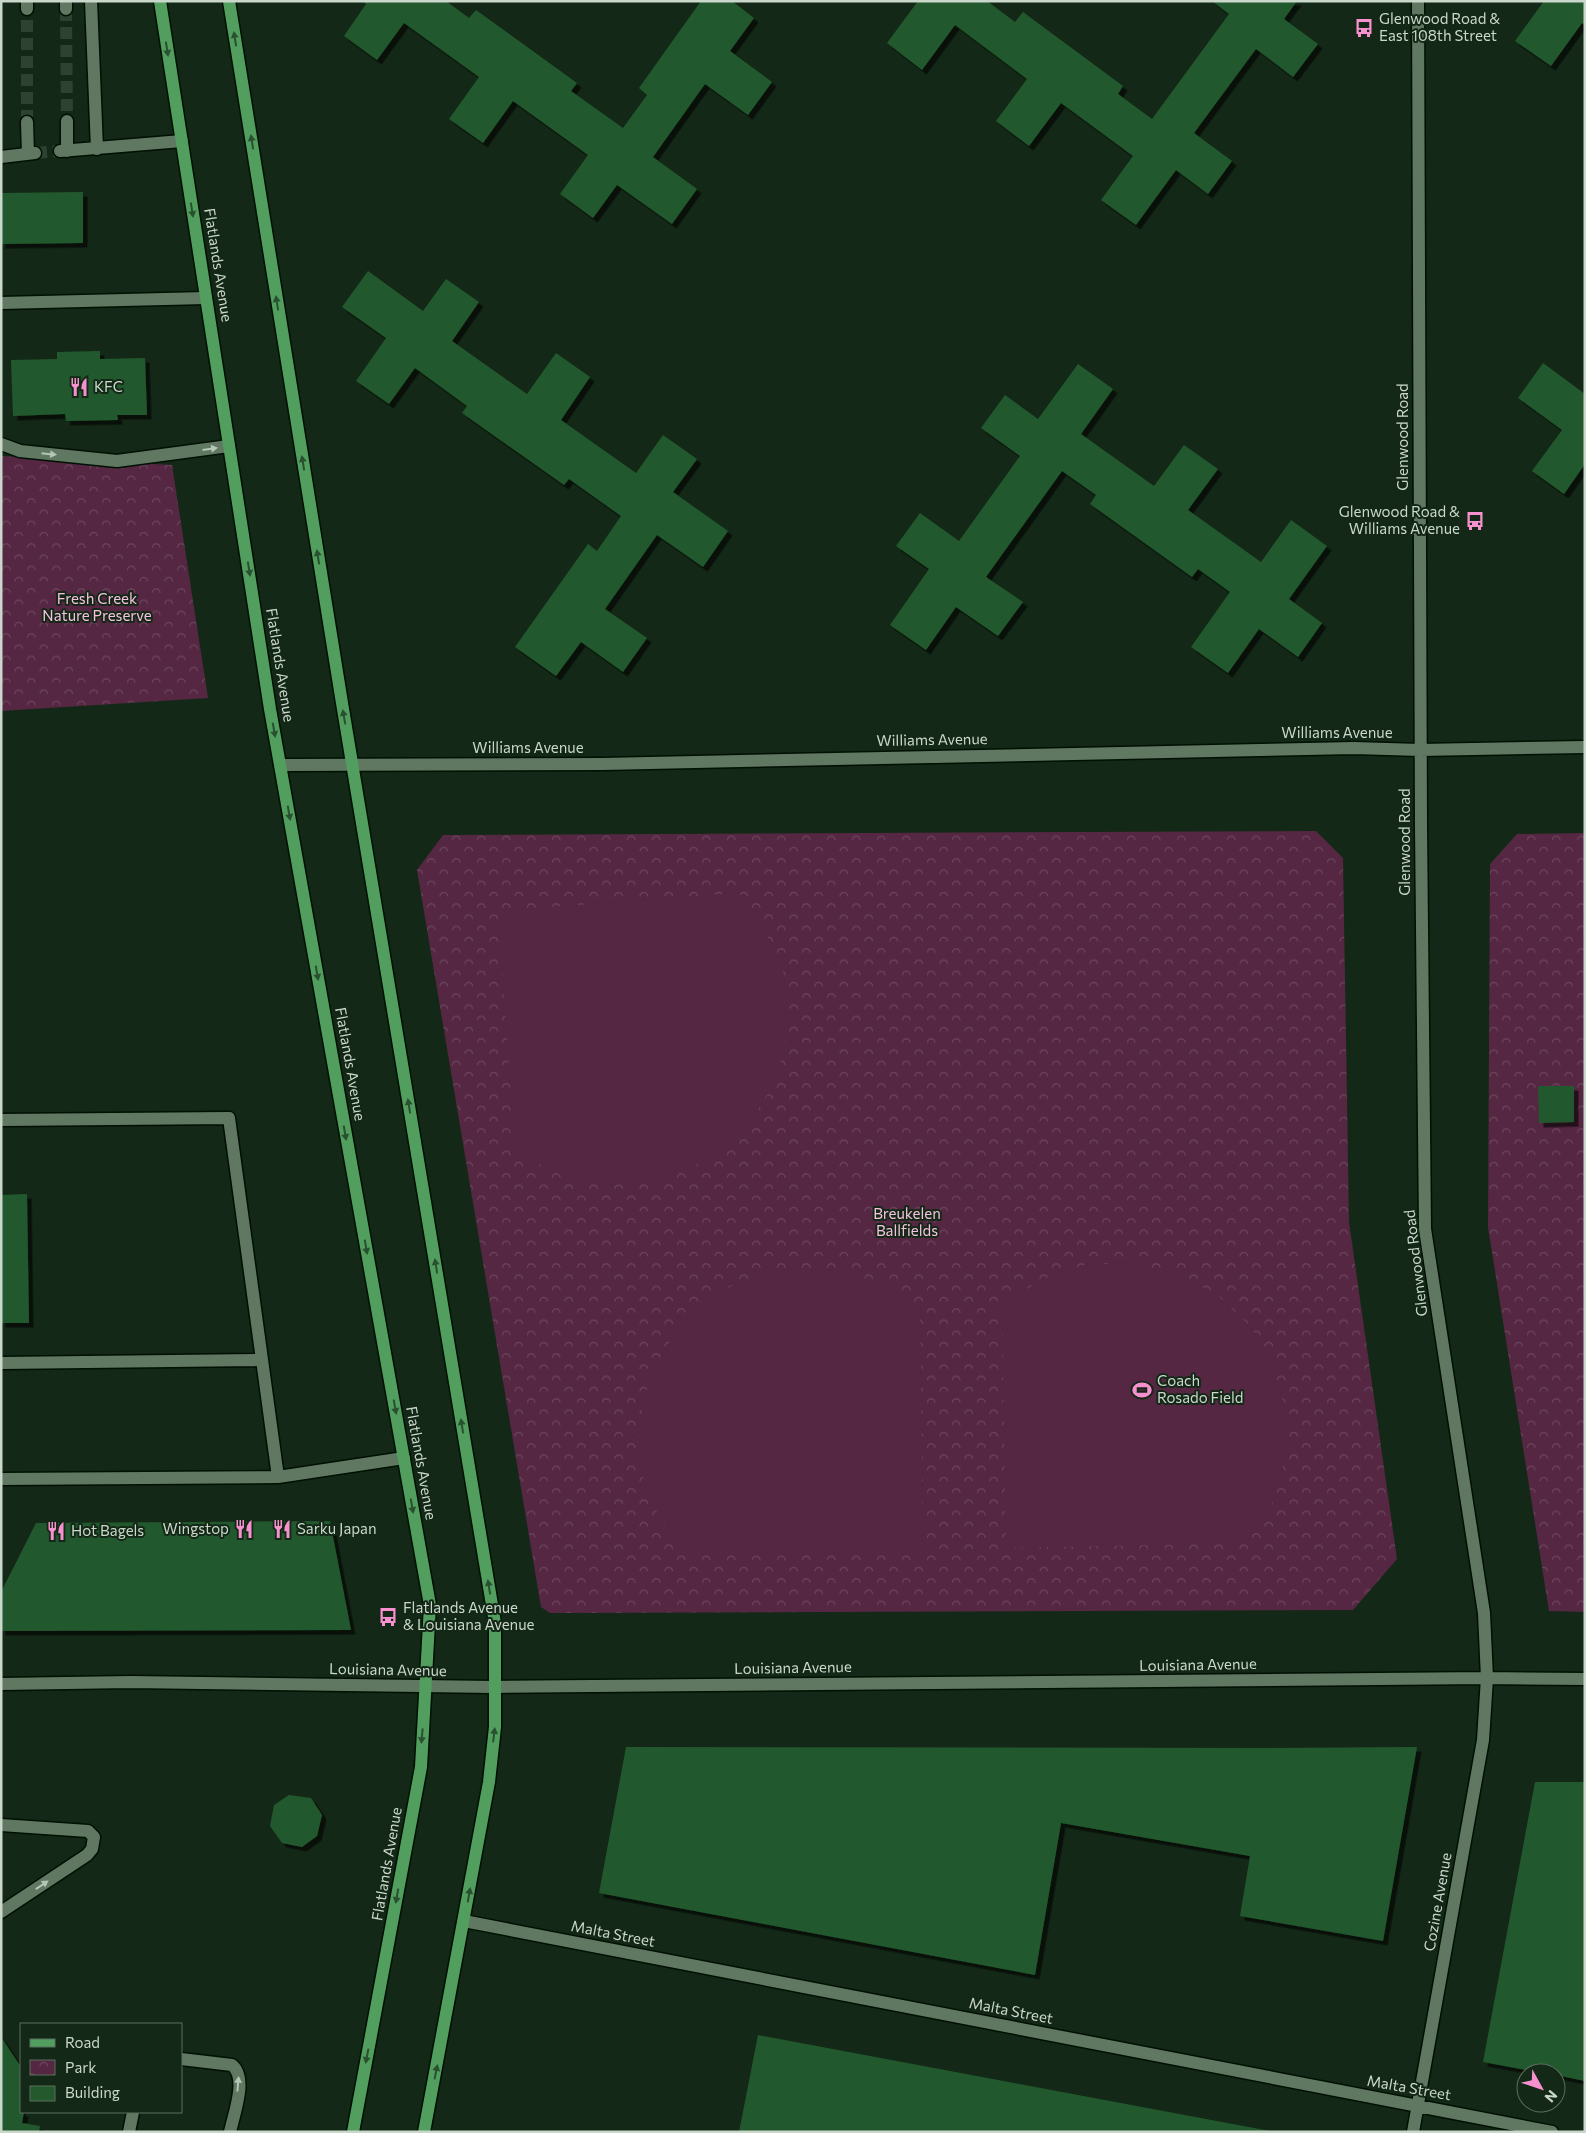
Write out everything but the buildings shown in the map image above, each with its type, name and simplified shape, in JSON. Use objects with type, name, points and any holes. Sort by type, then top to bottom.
[{"type":"main road","name":"Flatlands Avenue","points":[[160,1],[280,765],[430,1605],[420,1767],[353,2132]]},
{"type":"main road","points":[[229,1],[352,765],[495,1624],[493,1688],[495,1727],[489,1782],[424,2132]]},
{"type":"street","points":[[91,1],[97,149]]},
{"type":"street","name":"Glenwood Road","points":[[1418,1],[1420,750],[1425,1229],[1484,1613],[1487,1678]]},
{"type":"street","points":[[67,121],[64,151],[182,141]]},
{"type":"street","points":[[1,157],[32,153],[27,122]]},
{"type":"street","points":[[1,303],[206,298]]},
{"type":"street","points":[[1,444],[20,451],[117,461],[229,446]]},
{"type":"street","name":"Williams Avenue","points":[[280,765],[603,764],[1354,748],[1420,750],[1585,747]]},
{"type":"street","points":[[1,1120],[229,1118],[278,1476]]},
{"type":"street","points":[[1,1363],[262,1360]]},
{"type":"street","points":[[1,1479],[278,1476],[404,1458]]},
{"type":"street","name":"Louisiana Avenue","points":[[1,1684],[131,1682],[493,1688],[1487,1678],[1585,1679]]},
{"type":"street","name":"Cozine Avenue","points":[[1413,2132],[1483,1740],[1487,1678]]},
{"type":"street","points":[[1,1825],[88,1831],[94,1837],[92,1849],[86,1855],[1,1912]]},
{"type":"street","name":"Malta Street","points":[[464,1921],[1552,2132]]},
{"type":"street","points":[[182,2059],[232,2065],[238,2070],[240,2079],[230,2132]]},
{"type":"street","points":[[128,2132],[133,2113]]},
{"type":"green space","name":"Fresh Creek Nature Preserve","points":[[1,456],[172,465],[208,698],[1,711]]},
{"type":"green space","name":"Breukelen Ballfields","points":[[1316,831],[1343,858],[1349,1222],[1397,1559],[1353,1610],[550,1613],[541,1607],[417,870],[443,835]]},
{"type":"green space","points":[[1585,833],[1585,1612],[1549,1611],[1488,1227],[1490,864],[1517,834]]},
{"type":"green space","points":[[739,893],[770,940],[779,960],[784,975],[786,998],[786,1033],[779,1067],[765,1098],[746,1126],[721,1149],[692,1167],[660,1179],[625,1184],[602,1185],[566,1176],[515,1151],[498,911]]},
{"type":"green space","name":"Coach Rosado Field","points":[[1131,1263],[1176,1273],[1217,1295],[1251,1327],[1274,1368],[1286,1412],[1285,1459],[1272,1504],[1247,1543],[1006,1548],[1002,1307],[1040,1280],[1084,1265]]},
{"type":"green space","points":[[789,1268],[836,1270],[881,1283],[920,1308],[923,1549],[682,1552],[653,1504],[640,1468],[641,1419],[646,1394],[655,1369],[667,1346],[682,1325],[701,1307],[722,1292],[745,1280]]},
{"type":"tunnel","points":[[27,9],[27,122]]},
{"type":"tunnel","points":[[66,9],[67,121]]},
{"type":"tunnel","points":[[35,153],[60,151]]},
{"type":"place","name":"Glenwood Road & East 108th Street","points":[[1364,28]]},
{"type":"place","name":"KFC","points":[[79,387]]},
{"type":"place","name":"Glenwood Road & Williams Avenue","points":[[1475,521]]},
{"type":"place","name":"Coach Rosado Field","points":[[1142,1390]]},
{"type":"place","name":"Wingstop","points":[[244,1529]]},
{"type":"place","name":"Sarku Japan","points":[[282,1529]]},
{"type":"place","name":"Hot Bagels","points":[[56,1531]]},
{"type":"place","name":"Flatlands Avenue & Louisiana Avenue","points":[[388,1617]]}]
